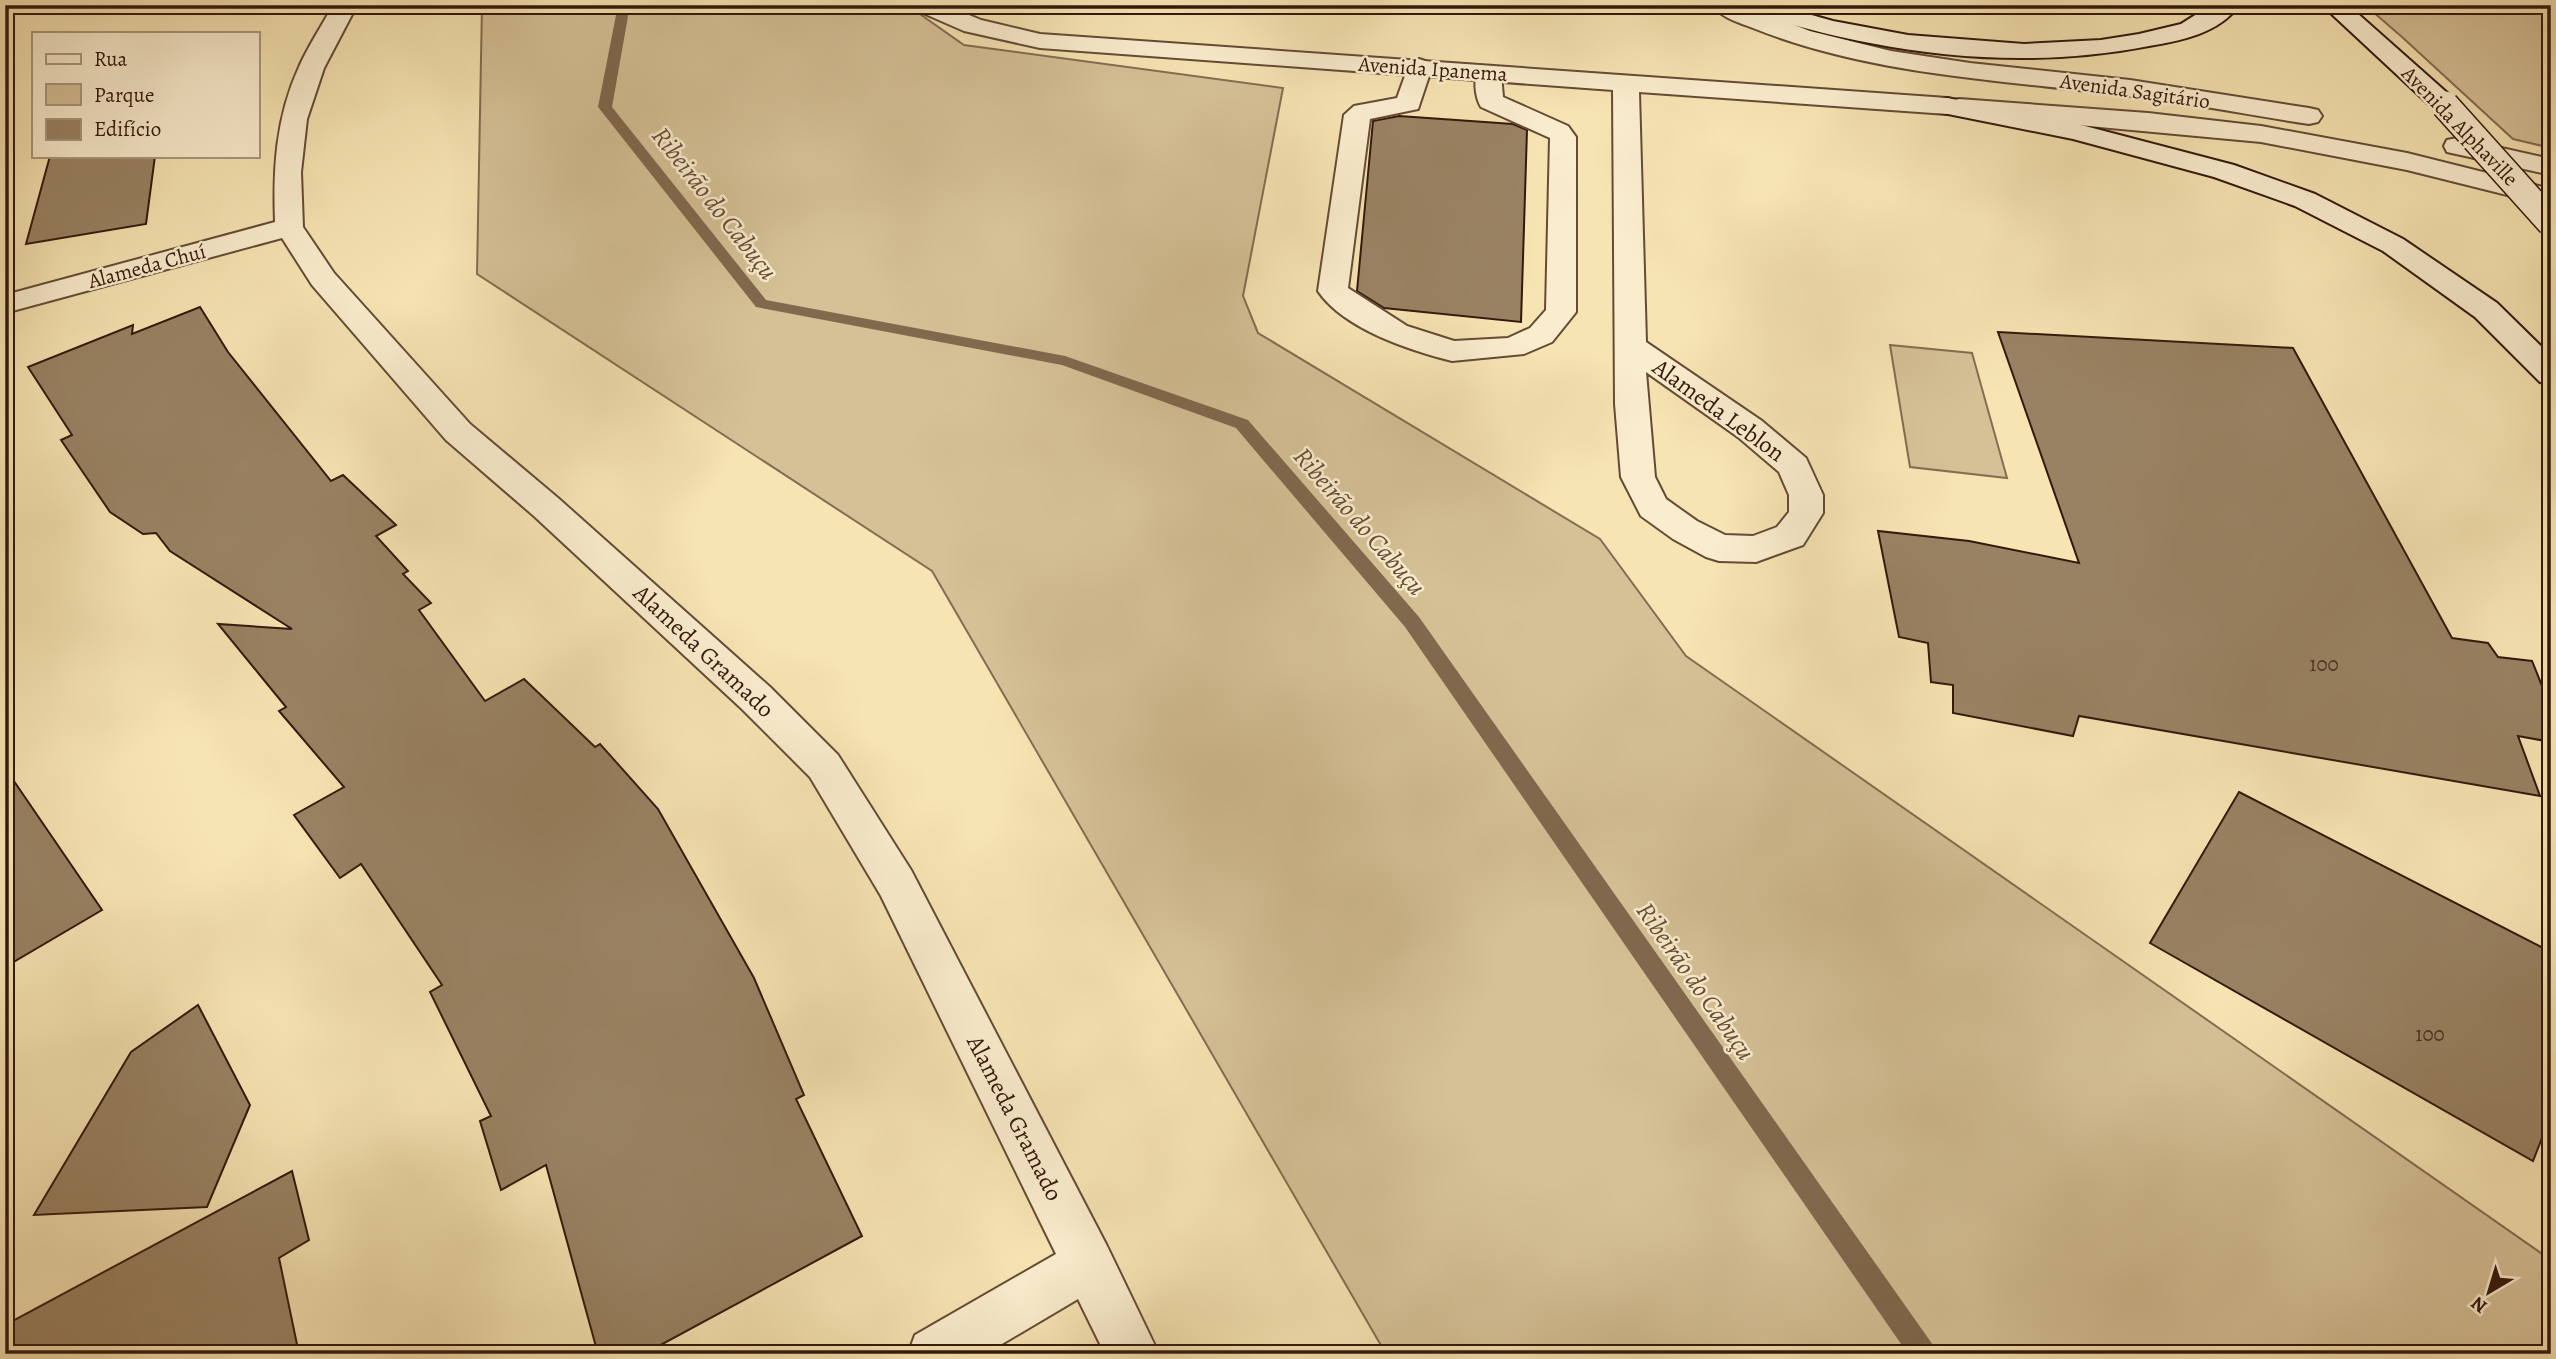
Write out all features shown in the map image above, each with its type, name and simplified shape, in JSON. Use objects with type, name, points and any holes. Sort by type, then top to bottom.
[{"type":"street","points":[[289,228],[287,172],[294,119],[311,68],[345,5]]},
{"type":"street","name":"Avenida Ipanema","points":[[924,5],[973,26],[1040,41],[1947,106]]},
{"type":"street","name":"Avenida Sagitário","points":[[1724,5],[1741,15],[1783,31],[1859,53],[1944,68],[2131,88],[2393,132]]},
{"type":"street","points":[[1744,5],[1834,29],[1966,50],[2050,52],[2108,47],[2169,35],[2196,26],[2227,5]]},
{"type":"street","name":"Avenida Alphaville","points":[[2334,5],[2445,104],[2551,223]]},
{"type":"street","points":[[1419,67],[1409,103],[1399,108],[1365,110],[1357,115],[1333,291],[1353,307],[1396,333],[1452,351],[1513,347],[1541,335],[1561,313],[1563,137],[1559,132],[1490,101],[1488,74]]},
{"type":"street","name":"Alameda Leblon","points":[[1626,82],[1630,404],[1638,477],[1653,507],[1685,530],[1719,548],[1756,549],[1790,536],[1806,513],[1806,495],[1794,466],[1750,429],[1630,346]]},
{"type":"street","points":[[1947,106],[2076,132],[2224,171],[2305,200],[2393,245],[2486,310],[2551,375]]},
{"type":"street","name":"Avenida Sagitário","points":[[1947,106],[2263,134],[2428,164],[2551,198]]},
{"type":"street","points":[[2224,171],[2235,153],[2263,134],[2309,116]]},
{"type":"street","points":[[2432,141],[2551,167]]},
{"type":"street","name":"Alameda Chuí","points":[[5,304],[289,228]]},
{"type":"street","name":"Alameda Gramado","points":[[289,228],[323,279],[458,432],[546,507],[737,680],[824,766],[896,883],[1133,1354]]},
{"type":"street","points":[[934,1354],[1089,1264]]},
{"type":"green space","points":[[482,5],[907,5],[964,45],[1283,88],[1243,296],[1258,333],[1600,539],[1686,656],[2551,1260],[2551,1354],[1386,1354],[932,571],[477,274]]},
{"type":"green space","points":[[2365,5],[2551,5],[2551,148],[2513,139]]},
{"type":"green space","points":[[1890,345],[1972,353],[2007,478],[1910,467]]},
{"type":"building","points":[[1399,116],[1513,124],[1527,130],[1521,322],[1384,308],[1357,291],[1373,121]]},
{"type":"building","points":[[49,158],[155,158],[146,224],[26,244]]},
{"type":"building","points":[[200,307],[228,352],[331,481],[343,475],[396,525],[376,536],[408,571],[403,574],[431,603],[419,610],[485,701],[524,679],[595,747],[600,744],[658,809],[754,978],[804,1095],[796,1099],[862,1236],[644,1354],[598,1354],[546,1165],[501,1190],[480,1121],[491,1116],[430,992],[442,985],[361,864],[340,878],[294,815],[344,787],[279,711],[286,707],[218,624],[292,629],[170,551],[156,533],[143,534],[110,512],[61,440],[72,435],[28,367],[133,325],[132,334]]},
{"type":"building","points":[[1998,332],[2293,348],[2452,638],[2488,643],[2498,657],[2532,661],[2551,708],[2551,742],[2518,736],[2540,796],[2079,716],[2073,736],[1953,713],[1953,685],[1931,682],[1928,643],[1899,637],[1878,531],[1969,541],[2079,563]]},
{"type":"building","points":[[5,768],[102,910],[5,967]]},
{"type":"building","points":[[2239,792],[2551,952],[2551,1115],[2533,1161],[2150,943]]},
{"type":"building","points":[[198,1005],[250,1105],[207,1207],[34,1215],[131,1052]]},
{"type":"building","points":[[292,1171],[309,1240],[279,1258],[299,1354],[5,1354],[5,1325]]},
{"type":"waterway","name":"Ribeirão do Cabuçu","points":[[624,5],[605,107],[761,304],[1065,361],[1242,424],[1412,622],[1924,1354]]}]
